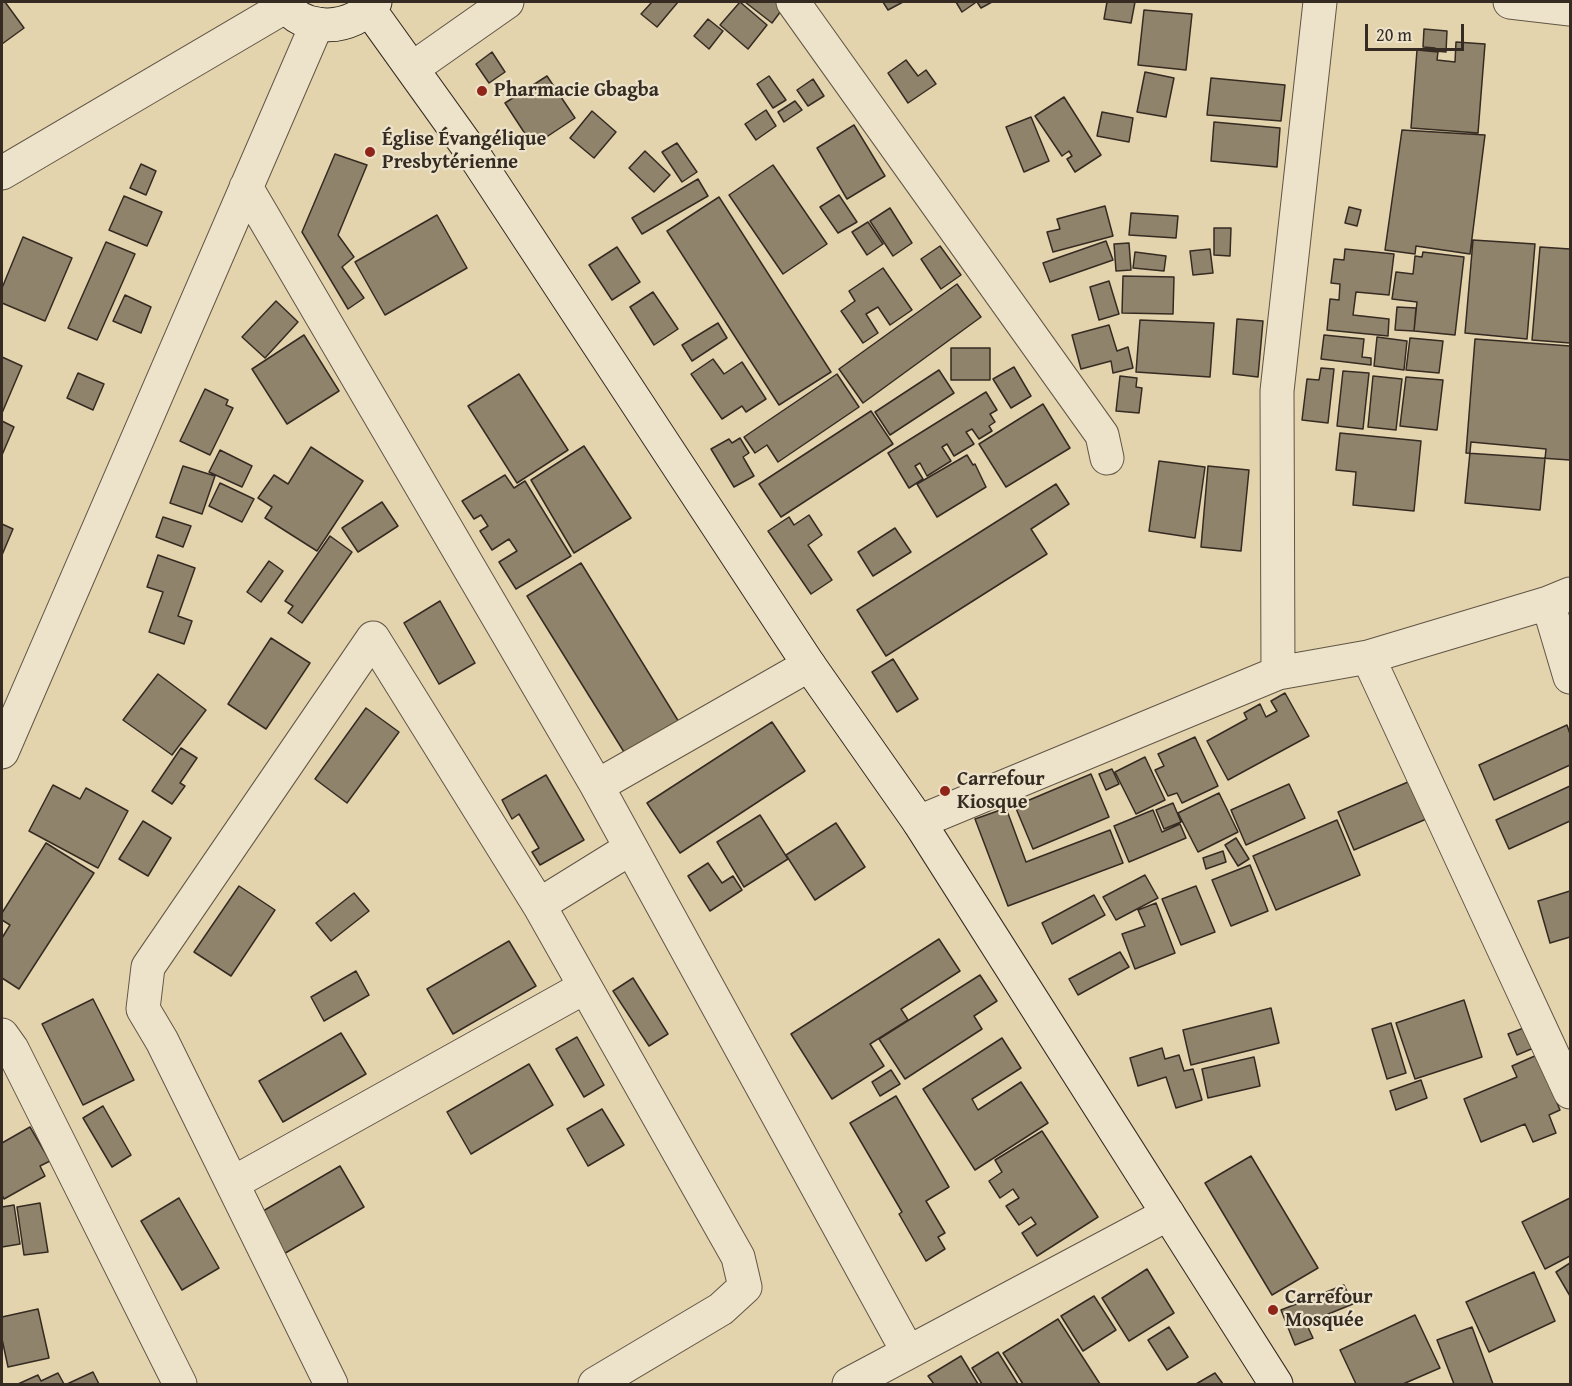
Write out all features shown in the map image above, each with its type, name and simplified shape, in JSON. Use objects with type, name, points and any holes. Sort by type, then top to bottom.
[{"type":"street","points":[[413,68],[507,2]]},
{"type":"street","points":[[793,2],[1102,435],[1107,459]]},
{"type":"street","points":[[1278,673],[1277,391],[1320,2]]},
{"type":"street","points":[[1510,2],[1570,9]]},
{"type":"street","points":[[2,172],[284,4],[300,18],[317,24],[336,25],[354,20],[372,5],[809,665],[919,822],[1276,1384]]},
{"type":"street","points":[[2,752],[317,24]]},
{"type":"street","points":[[246,187],[597,786],[908,1352]]},
{"type":"street","points":[[919,822],[1278,673],[1368,657],[1559,598],[1570,677]]},
{"type":"street","points":[[331,1384],[162,1041],[143,1009],[148,967],[373,638],[539,905],[738,1257],[746,1287],[721,1309],[595,1384]]},
{"type":"street","points":[[1368,657],[1570,1092]]},
{"type":"street","points":[[597,786],[809,665]]},
{"type":"street","points":[[539,905],[631,848]]},
{"type":"street","points":[[232,1183],[585,987]]},
{"type":"street","points":[[2,1035],[12,1049],[180,1384]]},
{"type":"street","points":[[849,1384],[1168,1214]]},
{"type":"building","points":[[2,2],[5,2],[24,28],[2,44]]},
{"type":"building","points":[[652,2],[678,2],[657,27],[641,14]]},
{"type":"building","points":[[740,2],[767,25],[748,49],[720,25]]},
{"type":"building","points":[[745,2],[778,2],[784,7],[772,23]]},
{"type":"building","points":[[883,2],[903,2],[888,10]]},
{"type":"building","points":[[956,2],[974,2],[975,3],[962,12]]},
{"type":"building","points":[[977,2],[992,2],[981,8]]},
{"type":"building","points":[[1107,2],[1135,2],[1131,23],[1104,19]]},
{"type":"building","points":[[1144,10],[1192,14],[1186,70],[1138,65]]},
{"type":"building","points":[[708,19],[723,31],[709,49],[694,36]]},
{"type":"building","points":[[1424,29],[1447,31],[1446,52],[1423,47]]},
{"type":"building","points":[[1456,42],[1485,44],[1478,133],[1411,128],[1417,50],[1438,52],[1437,60],[1455,62]]},
{"type":"building","points":[[492,52],[505,72],[489,83],[476,64]]},
{"type":"building","points":[[906,60],[918,76],[926,70],[936,84],[908,103],[888,73]]},
{"type":"building","points":[[1145,72],[1174,78],[1166,117],[1137,112]]},
{"type":"building","points":[[547,76],[575,118],[533,146],[505,103]]},
{"type":"building","points":[[769,76],[786,100],[773,108],[757,84]]},
{"type":"building","points":[[1211,78],[1285,85],[1281,121],[1207,115]]},
{"type":"building","points":[[813,79],[824,96],[808,106],[797,90]]},
{"type":"building","points":[[1064,97],[1101,155],[1075,172],[1067,159],[1072,156],[1069,151],[1062,156],[1035,116]]},
{"type":"building","points":[[795,101],[802,110],[784,122],[778,112]]},
{"type":"building","points":[[766,110],[776,126],[756,140],[745,124]]},
{"type":"building","points":[[592,111],[616,132],[594,158],[570,138]]},
{"type":"building","points":[[1102,112],[1133,118],[1129,142],[1097,136]]},
{"type":"building","points":[[1031,117],[1049,161],[1024,172],[1006,127]]},
{"type":"building","points":[[1214,122],[1280,128],[1277,167],[1211,161]]},
{"type":"building","points":[[854,125],[885,176],[847,199],[817,148]]},
{"type":"building","points":[[1402,130],[1485,135],[1470,254],[1416,246],[1415,254],[1385,250]]},
{"type":"building","points":[[677,143],[697,172],[682,182],[662,152]]},
{"type":"building","points":[[645,151],[670,175],[654,192],[629,168]]},
{"type":"building","points":[[335,154],[367,165],[338,235],[354,257],[342,267],[364,298],[348,309],[302,232]]},
{"type":"building","points":[[141,164],[156,171],[146,195],[130,188]]},
{"type":"building","points":[[773,165],[827,244],[783,274],[729,195]]},
{"type":"building","points":[[698,179],[708,196],[642,234],[632,218]]},
{"type":"building","points":[[839,195],[857,222],[838,233],[820,207]]},
{"type":"building","points":[[124,196],[162,212],[147,246],[109,230]]},
{"type":"building","points":[[719,197],[831,372],[779,405],[667,231]]},
{"type":"building","points":[[1105,206],[1113,236],[1053,252],[1047,232],[1060,229],[1057,219]]},
{"type":"building","points":[[1349,207],[1361,210],[1357,226],[1345,223]]},
{"type":"building","points":[[890,208],[912,243],[893,256],[870,221]]},
{"type":"building","points":[[1131,213],[1178,216],[1176,238],[1129,235]]},
{"type":"building","points":[[437,215],[467,268],[385,315],[355,262]]},
{"type":"building","points":[[868,222],[883,244],[867,255],[852,232]]},
{"type":"building","points":[[1214,228],[1231,228],[1230,256],[1214,255]]},
{"type":"building","points":[[23,237],[72,258],[45,321],[2,303],[2,288]]},
{"type":"building","points":[[1473,240],[1535,244],[1527,339],[1465,333]]},
{"type":"building","points":[[1106,241],[1113,260],[1050,282],[1043,263]]},
{"type":"building","points":[[106,242],[135,254],[97,340],[68,328]]},
{"type":"building","points":[[1129,243],[1131,270],[1116,271],[1114,244]]},
{"type":"building","points":[[940,246],[961,275],[941,289],[921,259]]},
{"type":"building","points":[[617,247],[640,282],[612,300],[589,265]]},
{"type":"building","points":[[1540,247],[1570,249],[1570,343],[1532,340]]},
{"type":"building","points":[[1210,249],[1213,273],[1193,275],[1190,251]]},
{"type":"building","points":[[1345,249],[1394,254],[1389,295],[1356,292],[1353,315],[1389,319],[1388,336],[1327,330],[1330,299],[1339,300],[1340,284],[1331,283],[1334,259],[1344,260]]},
{"type":"building","points":[[1135,252],[1166,256],[1164,271],[1133,268]]},
{"type":"building","points":[[1423,252],[1464,257],[1455,335],[1414,331],[1417,302],[1392,299],[1396,272],[1413,274],[1415,256],[1422,257]]},
{"type":"building","points":[[883,268],[912,310],[890,325],[878,307],[866,314],[878,333],[863,343],[841,311],[855,301],[849,291]]},
{"type":"building","points":[[1123,276],[1174,277],[1173,314],[1122,313]]},
{"type":"building","points":[[1109,281],[1119,314],[1099,320],[1090,287]]},
{"type":"building","points":[[957,284],[981,317],[863,403],[839,369]]},
{"type":"building","points":[[653,292],[678,329],[654,345],[630,307]]},
{"type":"building","points":[[125,295],[151,307],[141,333],[113,321]]},
{"type":"building","points":[[276,301],[298,322],[265,358],[242,337]]},
{"type":"building","points":[[1397,307],[1416,308],[1414,331],[1395,330]]},
{"type":"building","points":[[1237,319],[1263,321],[1258,377],[1233,374]]},
{"type":"building","points":[[1140,320],[1214,323],[1210,377],[1136,372]]},
{"type":"building","points":[[718,323],[727,338],[692,361],[682,345]]},
{"type":"building","points":[[1109,325],[1117,351],[1128,347],[1133,368],[1113,373],[1111,361],[1081,369],[1072,335]]},
{"type":"building","points":[[304,335],[339,391],[287,424],[252,369]]},
{"type":"building","points":[[1324,335],[1364,339],[1362,357],[1371,358],[1371,365],[1321,359]]},
{"type":"building","points":[[1377,337],[1407,341],[1404,370],[1374,366]]},
{"type":"building","points":[[1410,338],[1443,341],[1439,373],[1406,370]]},
{"type":"building","points":[[1475,339],[1570,346],[1570,460],[1466,453]]},
{"type":"building","points":[[951,348],[990,348],[990,380],[951,380]]},
{"type":"building","points":[[2,357],[22,366],[2,413]]},
{"type":"building","points":[[713,359],[724,374],[742,362],[766,399],[746,412],[742,406],[722,419],[691,374]]},
{"type":"building","points":[[1014,367],[1031,396],[1011,408],[993,379]]},
{"type":"building","points":[[1321,368],[1334,369],[1328,423],[1302,420],[1307,379],[1319,380]]},
{"type":"building","points":[[939,370],[954,393],[890,435],[875,412]]},
{"type":"building","points":[[1343,371],[1369,373],[1363,429],[1337,426]]},
{"type":"building","points":[[78,373],[104,384],[93,410],[67,398]]},
{"type":"building","points":[[519,374],[568,450],[517,483],[468,406]]},
{"type":"building","points":[[837,374],[859,407],[778,462],[767,445],[755,453],[744,437]]},
{"type":"building","points":[[1120,376],[1137,378],[1136,387],[1142,388],[1139,413],[1116,411]]},
{"type":"building","points":[[1373,376],[1402,379],[1396,430],[1368,427]]},
{"type":"building","points":[[1406,377],[1443,380],[1437,430],[1400,426]]},
{"type":"building","points":[[205,389],[228,400],[226,405],[233,408],[210,455],[180,441]]},
{"type":"building","points":[[986,392],[997,410],[990,414],[995,422],[989,426],[992,431],[979,439],[972,429],[966,432],[974,444],[954,456],[947,444],[942,447],[951,461],[927,476],[920,463],[915,466],[923,479],[909,488],[888,453]]},
{"type":"building","points":[[1043,404],[1070,448],[1006,487],[979,444]]},
{"type":"building","points":[[871,411],[893,444],[781,517],[759,484]]},
{"type":"building","points":[[2,421],[14,427],[2,455]]},
{"type":"building","points":[[1340,433],[1421,441],[1414,511],[1353,505],[1356,472],[1336,470]]},
{"type":"building","points":[[740,438],[749,453],[743,457],[754,476],[734,487],[711,449],[729,439],[732,443]]},
{"type":"building","points":[[1471,442],[1546,449],[1540,510],[1465,503]]},
{"type":"building","points":[[584,446],[631,518],[574,553],[531,480]]},
{"type":"building","points":[[311,447],[363,481],[317,551],[265,518],[272,507],[258,498],[274,475],[288,484]]},
{"type":"building","points":[[220,450],[252,466],[242,487],[209,472]]},
{"type":"building","points":[[967,455],[973,465],[975,464],[986,487],[937,517],[917,484]]},
{"type":"building","points":[[1159,461],[1205,467],[1195,538],[1149,531]]},
{"type":"building","points":[[183,466],[215,476],[202,514],[170,503]]},
{"type":"building","points":[[1208,466],[1249,470],[1241,551],[1201,547]]},
{"type":"building","points":[[505,475],[514,488],[525,481],[571,556],[516,589],[499,562],[517,551],[509,539],[492,550],[480,531],[488,526],[481,515],[474,519],[462,501]]},
{"type":"building","points":[[220,483],[254,499],[242,522],[209,506]]},
{"type":"building","points":[[1056,484],[1069,504],[1031,529],[1047,554],[886,656],[857,610]]},
{"type":"building","points":[[382,502],[398,526],[358,552],[342,528]]},
{"type":"building","points":[[809,515],[822,535],[808,545],[832,580],[811,594],[768,531],[789,517],[794,525]]},
{"type":"building","points":[[163,517],[191,526],[183,547],[156,537]]},
{"type":"building","points":[[2,524],[13,529],[2,555]]},
{"type":"building","points":[[895,528],[911,552],[873,576],[858,552]]},
{"type":"building","points":[[330,536],[352,552],[302,623],[288,613],[293,606],[285,601]]},
{"type":"building","points":[[158,555],[195,568],[178,616],[192,621],[184,644],[149,632],[163,592],[147,587]]},
{"type":"building","points":[[269,561],[283,571],[261,602],[247,592]]},
{"type":"building","points":[[581,563],[682,727],[629,760],[527,596]]},
{"type":"building","points":[[440,601],[475,663],[439,684],[404,623]]},
{"type":"building","points":[[271,638],[310,663],[266,729],[228,704]]},
{"type":"building","points":[[893,659],[918,699],[897,712],[872,672]]},
{"type":"building","points":[[158,674],[206,710],[172,755],[123,720]]},
{"type":"building","points":[[1285,693],[1309,736],[1228,780],[1207,741],[1247,719],[1244,713],[1260,704],[1266,717],[1277,711],[1271,701]]},
{"type":"building","points":[[366,708],[399,732],[347,803],[315,779]]},
{"type":"building","points":[[772,722],[805,771],[680,853],[647,803]]},
{"type":"building","points":[[1567,725],[1570,734],[1570,765],[1494,800],[1479,765]]},
{"type":"building","points":[[1195,737],[1218,786],[1182,803],[1177,793],[1168,796],[1155,770],[1164,766],[1158,754]]},
{"type":"building","points":[[181,748],[197,758],[180,783],[185,786],[172,804],[152,791]]},
{"type":"building","points":[[1145,757],[1165,800],[1136,814],[1115,772]]},
{"type":"building","points":[[1112,769],[1119,784],[1106,790],[1099,774]]},
{"type":"building","points":[[1091,774],[1109,817],[1033,849],[1015,806]]},
{"type":"building","points":[[546,775],[584,840],[540,865],[532,852],[539,848],[519,814],[512,819],[502,800]]},
{"type":"building","points":[[1422,776],[1438,814],[1354,850],[1338,812]]},
{"type":"building","points":[[1289,784],[1305,818],[1246,845],[1231,810]]},
{"type":"building","points":[[53,785],[80,799],[86,788],[128,811],[98,868],[29,831]]},
{"type":"building","points":[[1570,786],[1570,821],[1509,849],[1496,820]]},
{"type":"building","points":[[1219,793],[1238,832],[1198,852],[1178,813]]},
{"type":"building","points":[[1173,803],[1181,822],[1164,829],[1156,810]]},
{"type":"building","points":[[1006,808],[1026,862],[1110,830],[1123,863],[1008,906],[975,819]]},
{"type":"building","points":[[1153,810],[1162,832],[1180,824],[1186,838],[1129,862],[1114,826]]},
{"type":"building","points":[[760,815],[788,859],[744,887],[717,842]]},
{"type":"building","points":[[1337,820],[1360,875],[1276,910],[1253,856]]},
{"type":"building","points":[[143,821],[171,838],[148,876],[119,859]]},
{"type":"building","points":[[836,823],[865,867],[815,900],[786,855]]},
{"type":"building","points":[[1236,838],[1249,859],[1238,866],[1225,845]]},
{"type":"building","points":[[46,843],[94,873],[19,989],[2,978],[2,938],[10,925],[2,920],[2,913]]},
{"type":"building","points":[[1223,851],[1226,862],[1206,869],[1203,858]]},
{"type":"building","points":[[708,863],[722,883],[733,876],[742,890],[710,911],[688,876]]},
{"type":"building","points":[[1250,865],[1268,911],[1231,926],[1212,880]]},
{"type":"building","points":[[1145,875],[1158,898],[1116,920],[1103,897]]},
{"type":"building","points":[[239,886],[275,910],[231,976],[194,952]]},
{"type":"building","points":[[1196,886],[1215,932],[1181,945],[1162,899]]},
{"type":"building","points":[[1570,891],[1570,937],[1550,943],[1538,901]]},
{"type":"building","points":[[354,893],[369,911],[331,941],[316,923]]},
{"type":"building","points":[[1094,895],[1105,915],[1052,944],[1042,923]]},
{"type":"building","points":[[1156,903],[1175,953],[1135,969],[1122,934],[1145,926],[1138,910]]},
{"type":"building","points":[[939,939],[960,971],[901,1009],[908,1020],[870,1044],[884,1066],[832,1099],[791,1034]]},
{"type":"building","points":[[509,941],[536,986],[453,1034],[427,989]]},
{"type":"building","points":[[1120,952],[1129,967],[1078,995],[1069,979]]},
{"type":"building","points":[[356,971],[369,995],[324,1021],[311,997]]},
{"type":"building","points":[[980,975],[997,1001],[974,1016],[982,1029],[905,1079],[879,1039]]},
{"type":"building","points":[[633,978],[668,1034],[649,1046],[613,991]]},
{"type":"building","points":[[93,999],[134,1080],[83,1105],[42,1024]]},
{"type":"building","points":[[1464,1000],[1482,1057],[1415,1079],[1396,1023]]},
{"type":"building","points":[[1271,1008],[1279,1043],[1191,1065],[1183,1030]]},
{"type":"building","points":[[1391,1023],[1406,1073],[1387,1079],[1372,1029]]},
{"type":"building","points":[[1534,1024],[1543,1044],[1517,1055],[1508,1034]]},
{"type":"building","points":[[341,1033],[366,1074],[283,1122],[259,1081]]},
{"type":"building","points":[[577,1037],[604,1085],[584,1097],[556,1049]]},
{"type":"building","points":[[1002,1038],[1021,1068],[972,1099],[978,1110],[1021,1082],[1048,1123],[975,1170],[923,1089]]},
{"type":"building","points":[[1162,1048],[1165,1059],[1179,1055],[1184,1071],[1193,1069],[1202,1100],[1176,1108],[1166,1077],[1138,1086],[1130,1058]]},
{"type":"building","points":[[1537,1055],[1560,1110],[1549,1115],[1556,1133],[1533,1142],[1525,1124],[1481,1142],[1464,1099],[1517,1077],[1512,1066]]},
{"type":"building","points":[[1254,1057],[1260,1086],[1208,1098],[1202,1069]]},
{"type":"building","points":[[529,1064],[553,1105],[471,1154],[447,1112]]},
{"type":"building","points":[[891,1070],[900,1084],[880,1096],[872,1082]]},
{"type":"building","points":[[1421,1080],[1427,1098],[1396,1110],[1390,1091]]},
{"type":"building","points":[[896,1096],[949,1187],[926,1201],[945,1233],[938,1237],[945,1249],[926,1261],[899,1214],[902,1212],[850,1123]]},
{"type":"building","points":[[103,1106],[131,1155],[112,1167],[83,1118]]},
{"type":"building","points":[[602,1109],[624,1145],[588,1166],[567,1129]]},
{"type":"building","points":[[30,1127],[50,1161],[40,1166],[45,1176],[4,1199],[2,1195],[2,1143]]},
{"type":"building","points":[[1042,1131],[1098,1217],[1037,1256],[1022,1233],[1036,1224],[1031,1217],[1019,1225],[1006,1206],[1019,1198],[1013,1189],[1000,1198],[989,1181],[1002,1172],[995,1160]]},
{"type":"building","points":[[1251,1156],[1318,1268],[1272,1295],[1205,1183]]},
{"type":"building","points":[[340,1166],[364,1207],[282,1255],[258,1214]]},
{"type":"building","points":[[179,1198],[219,1268],[182,1290],[141,1221]]},
{"type":"building","points":[[1570,1198],[1570,1256],[1545,1269],[1522,1222]]},
{"type":"building","points":[[40,1203],[48,1252],[24,1255],[17,1207]]},
{"type":"building","points":[[14,1205],[20,1244],[2,1247],[2,1207]]},
{"type":"building","points":[[1570,1263],[1570,1296],[1556,1272]]},
{"type":"building","points":[[1147,1269],[1174,1313],[1129,1341],[1102,1298]]},
{"type":"building","points":[[1534,1272],[1555,1321],[1489,1352],[1466,1302]]},
{"type":"building","points":[[1344,1285],[1353,1304],[1306,1323],[1313,1338],[1295,1345],[1281,1310]]},
{"type":"building","points":[[1094,1296],[1116,1330],[1083,1351],[1061,1316]]},
{"type":"building","points":[[38,1309],[49,1358],[8,1367],[2,1339],[2,1317]]},
{"type":"building","points":[[1415,1315],[1440,1368],[1403,1384],[1356,1384],[1340,1350]]},
{"type":"building","points":[[1058,1319],[1100,1384],[1023,1384],[1003,1353]]},
{"type":"building","points":[[1169,1327],[1188,1357],[1167,1370],[1148,1340]]},
{"type":"building","points":[[1472,1327],[1493,1384],[1454,1384],[1437,1340]]},
{"type":"building","points":[[998,1352],[1018,1384],[982,1384],[972,1368]]},
{"type":"building","points":[[961,1356],[978,1384],[934,1384],[928,1376]]},
{"type":"building","points":[[93,1372],[99,1384],[67,1384]]},
{"type":"building","points":[[58,1373],[64,1384],[18,1384],[38,1375],[41,1381]]},
{"type":"building","points":[[1215,1373],[1223,1384],[1196,1384]]},
{"type":"place","name":"Pharmacie Gbagba","points":[[482,91]]},
{"type":"place","name":"Église Évangélique Presbytérienne","points":[[370,152]]},
{"type":"place","name":"Carrefour Kiosque","points":[[945,791]]},
{"type":"place","name":"Carrefour Mosquée","points":[[1273,1310]]}]
